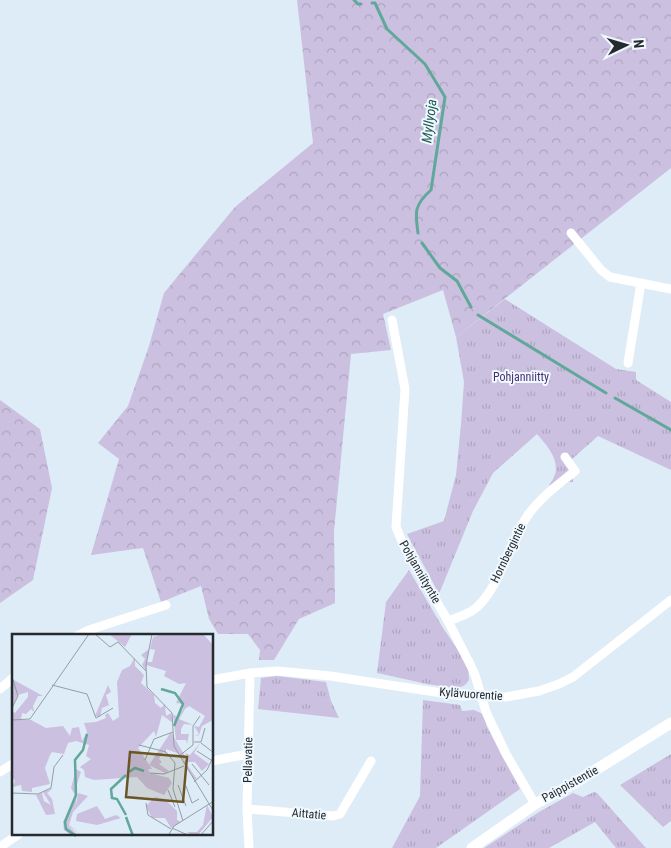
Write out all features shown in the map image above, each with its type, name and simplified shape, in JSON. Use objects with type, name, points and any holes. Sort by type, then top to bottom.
[{"type":"street","points":[[571,233],[601,270],[610,277],[671,289]]},
{"type":"street","points":[[628,362],[641,283]]},
{"type":"street","name":"Pohjanniityntie","points":[[392,320],[406,389],[396,527],[403,544],[448,622],[475,676],[486,712],[506,754],[535,804]]},
{"type":"street","name":"Hornbergintie","points":[[448,622],[475,609],[488,593],[515,537],[527,517],[546,496],[575,470],[565,457]]},
{"type":"street","name":"Kylävuorentie","points":[[214,680],[250,673],[278,671],[330,676],[462,696],[481,695],[506,698],[539,691],[559,684],[573,676],[671,600]]},
{"type":"street","points":[[81,634],[166,605]]},
{"type":"street","name":"Pellavatie","points":[[249,848],[247,809],[250,673]]},
{"type":"street","points":[[0,688],[12,679]]},
{"type":"street","name":"Paippistentie","points":[[472,848],[535,804],[573,784],[671,724]]},
{"type":"street","points":[[214,760],[248,754]]},
{"type":"street","name":"Aittatie","points":[[247,809],[333,816],[340,814],[371,761]]},
{"type":"street","points":[[0,772],[12,764]]},
{"type":"street","points":[[0,847],[16,836]]},
{"type":"green space","points":[[297,0],[671,0],[671,168],[456,337],[443,290],[383,314],[391,350],[351,354],[334,531],[335,603],[299,619],[274,660],[259,660],[260,650],[248,634],[218,634],[209,619],[201,586],[161,602],[143,548],[91,555],[119,459],[98,443],[128,406],[149,346],[164,293],[235,207],[313,143]]},
{"type":"green space","name":"Pohjanniitty","points":[[505,299],[616,369],[636,372],[636,380],[671,402],[671,470],[598,436],[571,460],[573,482],[569,482],[562,487],[549,485],[554,478],[556,464],[551,452],[537,434],[493,473],[473,511],[439,594],[407,534],[444,521],[456,475],[464,382],[456,337]]},
{"type":"green space","points":[[0,400],[40,429],[52,488],[33,580],[0,603]]},
{"type":"green space","points":[[409,570],[443,628],[468,665],[469,680],[463,686],[442,686],[377,673],[386,602]]},
{"type":"green space","points":[[277,676],[326,682],[331,701],[339,718],[258,709],[261,678]]},
{"type":"green space","points":[[423,700],[460,705],[462,711],[474,710],[483,714],[487,727],[520,789],[436,848],[392,848],[420,796]]},
{"type":"green space","points":[[671,754],[671,821],[663,827],[620,785]]},
{"type":"green space","points":[[594,792],[597,793],[646,848],[616,848],[595,822],[549,848],[484,848],[539,812],[573,793],[583,797]]},
{"type":"waterway","name":"Myllyoja","points":[[354,0],[361,4]]},
{"type":"waterway","name":"Myllyoja","points":[[372,3],[375,3],[387,29],[425,64],[445,97],[431,190],[421,200],[416,214],[418,233]]},
{"type":"waterway","name":"Myllyoja","points":[[422,243],[440,268],[457,281],[471,307]]},
{"type":"waterway","name":"Myllyoja","points":[[478,315],[606,393]]},
{"type":"waterway","name":"Myllyoja","points":[[615,398],[671,430]]}]
